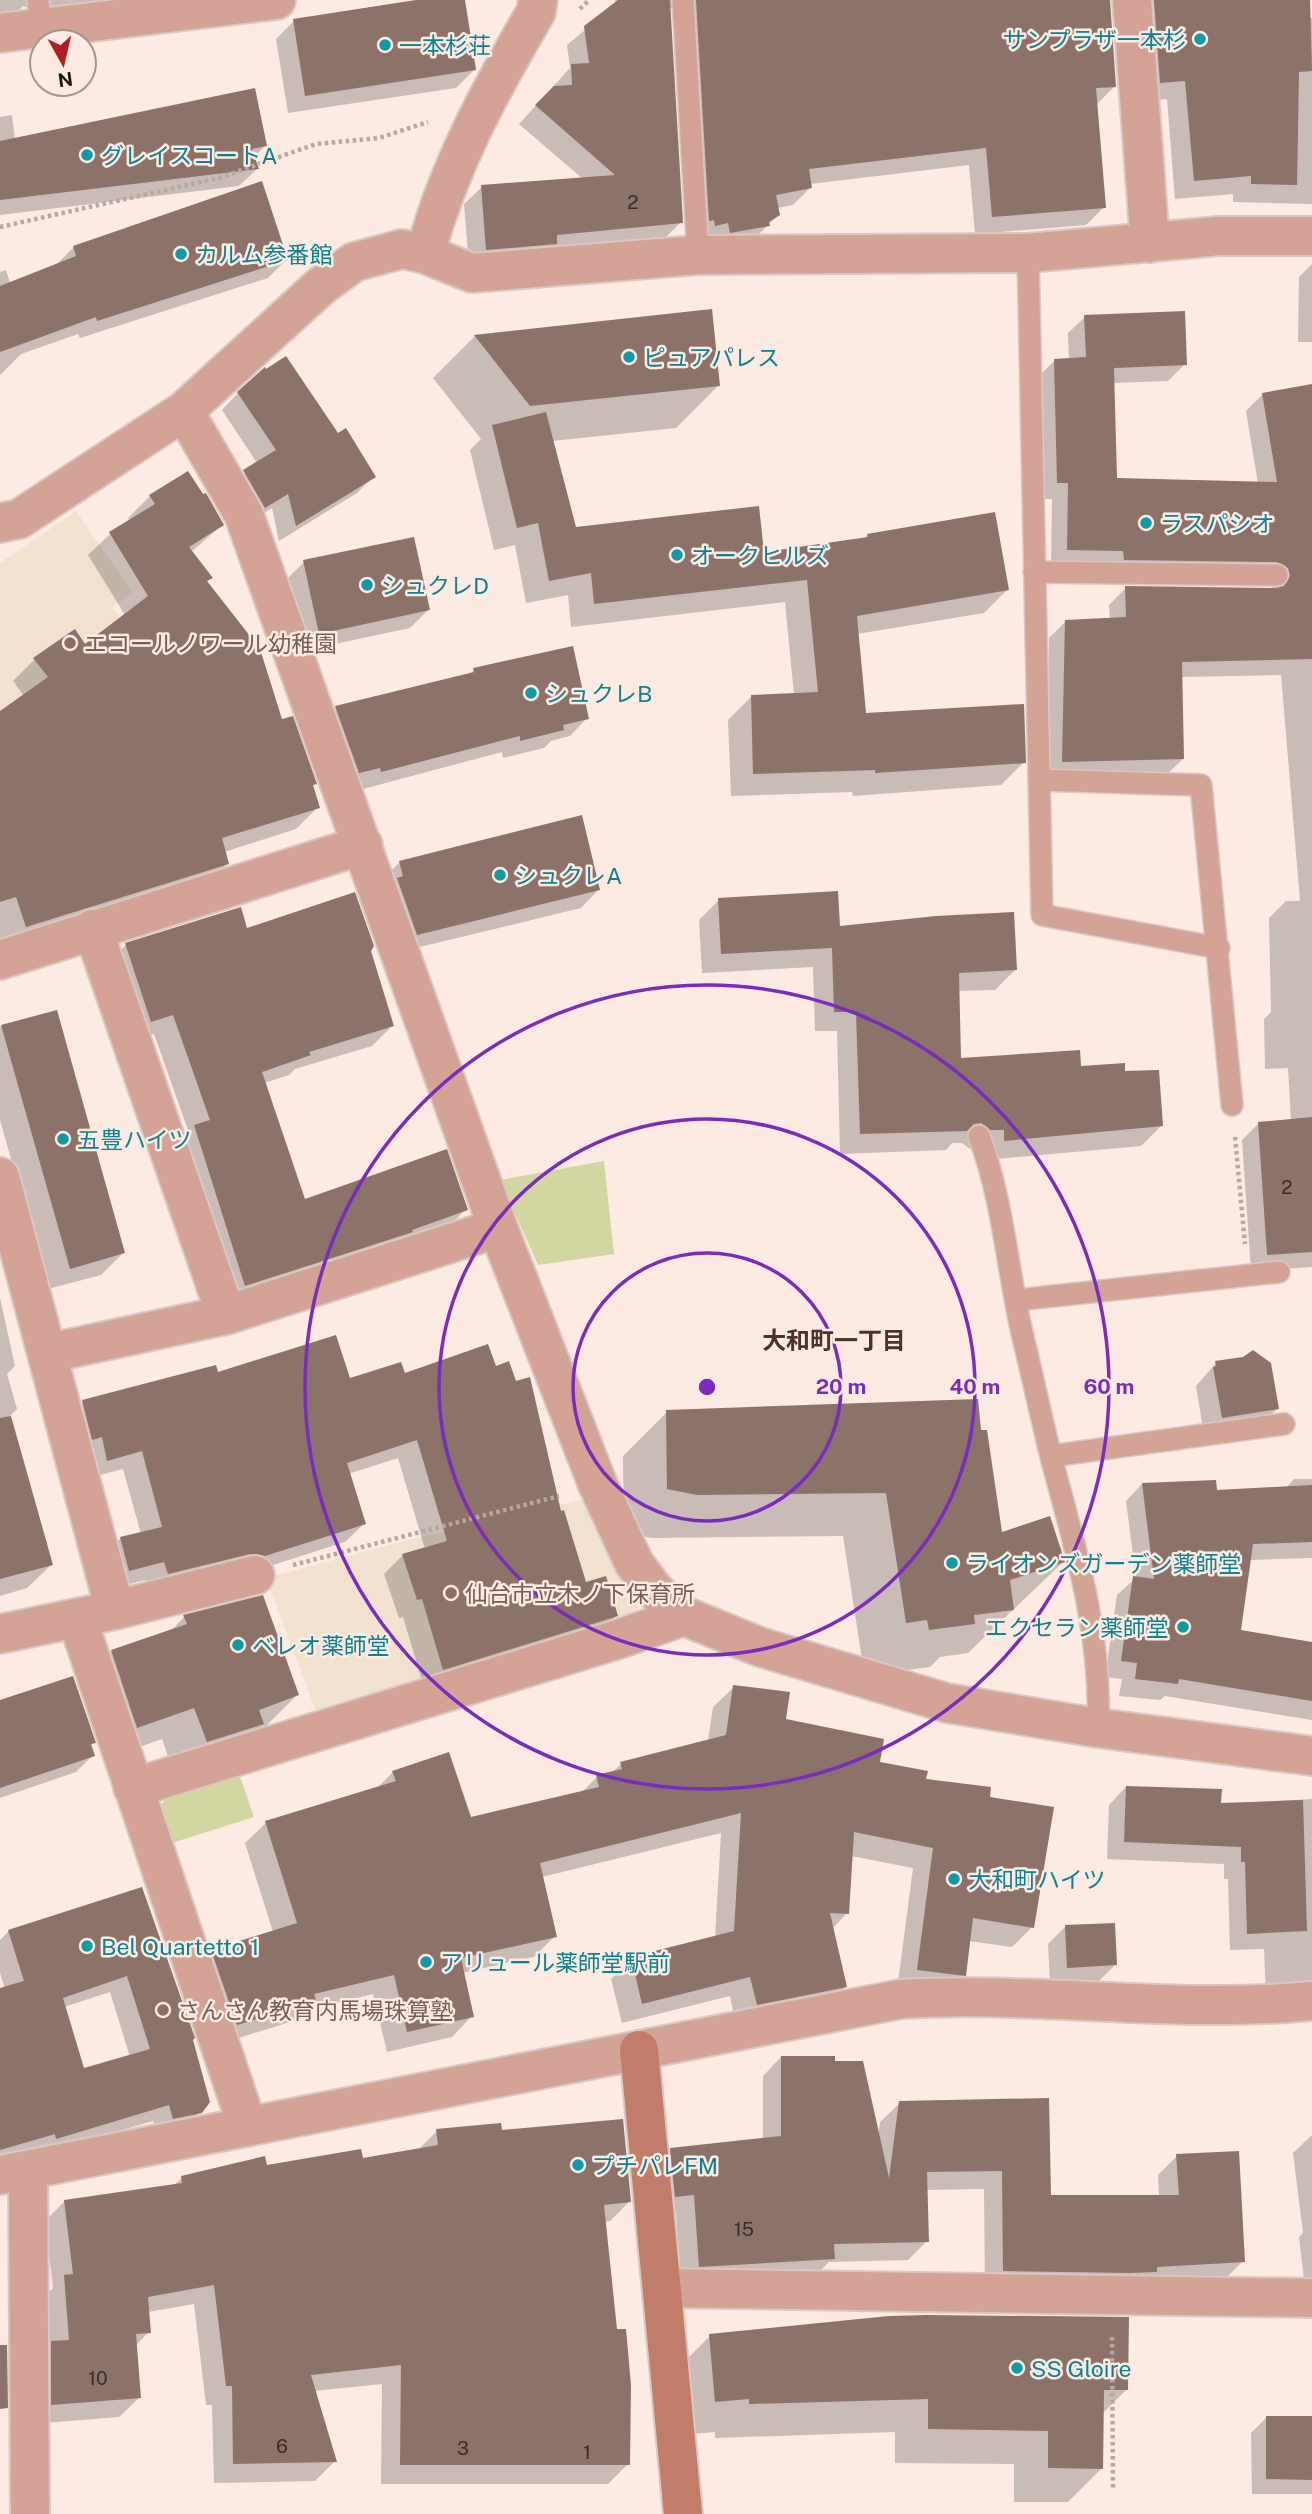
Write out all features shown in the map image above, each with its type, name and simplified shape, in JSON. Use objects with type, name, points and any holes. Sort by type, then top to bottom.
[{"type":"street","points":[[425,254],[434,220],[477,115],[536,12],[538,0]]},
{"type":"street","points":[[1132,0],[1150,243]]},
{"type":"street","points":[[0,33],[40,14],[269,1]]},
{"type":"street","points":[[0,523],[19,519],[184,411],[321,286],[354,262],[402,249],[425,254],[472,273],[698,255],[1028,253],[1219,236],[1312,236]]},
{"type":"street","points":[[184,411],[244,516],[498,1228],[598,1485],[634,1563],[654,1590],[684,1616],[760,1647],[947,1703],[1098,1728],[1312,1756]]},
{"type":"street","points":[[0,960],[363,845]]},
{"type":"street","points":[[93,929],[226,1315]]},
{"type":"street","points":[[0,1177],[6,1219],[49,1353],[115,1610]]},
{"type":"street","points":[[49,1353],[226,1315],[498,1228]]},
{"type":"street","points":[[0,1634],[115,1610],[255,1575]]},
{"type":"street","points":[[132,1788],[619,1639],[684,1616]]},
{"type":"street","points":[[77,1618],[247,2124]]},
{"type":"street","points":[[30,2514],[14,2173],[247,2124],[901,1999],[1170,2005],[1266,2005],[1312,2001]]},
{"type":"street","points":[[639,2050],[683,2514]]},
{"type":"street","points":[[662,2288],[1312,2298]]},
{"type":"lane","points":[[683,0],[698,255]]},
{"type":"lane","points":[[1028,253],[1042,915],[1219,948]]},
{"type":"lane","points":[[1034,572],[1278,575]]},
{"type":"lane","points":[[1039,780],[1201,785],[1219,948],[1232,1105]]},
{"type":"lane","points":[[979,1136],[995,1178],[1016,1300],[1051,1455],[1087,1590],[1095,1641],[1098,1728]]},
{"type":"lane","points":[[1016,1300],[1279,1272]]},
{"type":"lane","points":[[1051,1455],[1284,1424]]},
{"type":"path","points":[[0,227],[219,178],[316,144],[379,138],[440,117],[477,115]]},
{"type":"path","points":[[1232,1105],[1248,1276]]},
{"type":"path","points":[[255,1575],[598,1485]]},
{"type":"path","points":[[1111,2295],[1113,2490]]},
{"type":"shaded area","name":"エコールノワール幼稚園","points":[[76,511],[132,592],[112,607],[170,680],[0,773],[0,563]]},
{"type":"shaded area","name":"仙台市立木ノ下保育所","points":[[585,1499],[638,1607],[638,1617],[317,1714],[266,1578],[408,1540]]},
{"type":"green space","points":[[604,1161],[614,1254],[538,1265],[500,1180]]},
{"type":"green space","points":[[238,1771],[254,1817],[172,1843],[160,1808],[169,1791]]},
{"type":"building","name":"一本杉荘","points":[[416,0],[465,0],[476,70],[305,96],[293,19]]},
{"type":"building","points":[[618,0],[670,0],[683,223],[557,235],[557,244],[486,250],[481,185],[615,175],[535,105],[554,86],[572,85],[571,64],[589,63],[584,26]]},
{"type":"building","points":[[696,0],[1110,0],[1116,87],[1096,88],[1106,208],[992,217],[986,148],[809,169],[812,188],[776,195],[780,215],[769,222],[770,226],[730,233],[728,223],[715,226],[714,220],[709,221]]},
{"type":"building","points":[[1154,0],[1310,0],[1312,71],[1299,72],[1297,185],[1251,184],[1251,176],[1194,181],[1185,81],[1160,83]]},
{"type":"building","points":[[255,88],[267,146],[252,149],[259,169],[0,200],[0,141]]},
{"type":"building","name":"カルム参番館","points":[[262,181],[288,260],[97,321],[96,317],[0,352],[0,286],[76,256],[73,246]]},
{"type":"building","name":"ピュアパレス","points":[[712,309],[720,386],[530,406],[474,335]]},
{"type":"building","points":[[1185,311],[1187,365],[1114,368],[1117,478],[1277,482],[1262,393],[1312,384],[1312,659],[1182,662],[1184,759],[1062,762],[1065,620],[1126,617],[1125,586],[1277,588],[1284,586],[1290,576],[1288,568],[1277,562],[1124,560],[1123,551],[1067,550],[1068,483],[1057,483],[1054,359],[1086,357],[1084,315]]},
{"type":"building","points":[[286,356],[338,433],[346,428],[376,477],[296,526],[288,494],[265,508],[243,470],[276,450],[237,392],[265,367],[266,369]]},
{"type":"building","points":[[546,412],[576,527],[759,506],[764,552],[868,537],[867,534],[995,512],[1009,590],[857,616],[866,713],[1024,704],[1026,763],[875,773],[875,770],[753,774],[751,695],[818,692],[807,580],[594,604],[591,573],[549,581],[538,523],[517,528],[492,425]]},
{"type":"building","points":[[188,471],[203,494],[206,493],[224,525],[189,547],[213,578],[207,581],[260,649],[282,719],[293,716],[317,784],[313,785],[320,808],[222,838],[229,864],[26,927],[16,897],[0,902],[0,711],[48,677],[33,658],[75,629],[85,644],[148,596],[109,532],[155,504],[149,495]]},
{"type":"building","name":"シュクレD","points":[[414,537],[430,610],[319,634],[303,560]]},
{"type":"building","points":[[573,646],[589,719],[563,725],[564,730],[520,741],[520,736],[381,772],[380,768],[359,773],[335,706],[474,672],[473,668]]},
{"type":"building","name":"シュクレA","points":[[582,815],[600,890],[417,935],[397,878],[403,876],[399,861]]},
{"type":"building","points":[[838,891],[840,926],[936,916],[1014,912],[1017,970],[959,973],[961,1058],[1080,1050],[1081,1066],[1125,1063],[1125,1071],[1159,1070],[1163,1126],[1004,1141],[1004,1130],[990,1130],[981,1123],[974,1124],[967,1131],[860,1134],[856,1012],[834,1012],[832,948],[721,954],[718,898]]},
{"type":"building","points":[[355,892],[374,946],[371,951],[394,1026],[309,1052],[311,1055],[262,1072],[305,1199],[447,1149],[468,1210],[412,1230],[413,1232],[245,1286],[194,1125],[210,1120],[173,1015],[151,1022],[125,943],[241,907],[247,928]]},
{"type":"building","name":"五豊ハイツ","points":[[57,1010],[125,1253],[70,1269],[1,1025]]},
{"type":"building","points":[[1312,1117],[1312,1252],[1267,1255],[1258,1122]]},
{"type":"building","points":[[336,1335],[350,1378],[401,1362],[405,1373],[488,1344],[496,1366],[509,1361],[516,1381],[530,1377],[561,1511],[564,1510],[586,1582],[606,1576],[618,1616],[443,1670],[422,1599],[417,1600],[402,1554],[447,1541],[417,1440],[347,1463],[366,1524],[265,1556],[250,1554],[168,1574],[164,1562],[129,1571],[120,1537],[162,1527],[142,1451],[107,1461],[102,1437],[92,1440],[82,1400],[216,1365],[218,1372]]},
{"type":"building","points":[[1253,1350],[1271,1363],[1279,1409],[1222,1418],[1213,1367],[1216,1366],[1215,1361],[1243,1357]]},
{"type":"building","name":"ライオンズガーデン薬師堂","points":[[978,1399],[981,1430],[987,1430],[1002,1532],[1050,1516],[1065,1562],[1010,1580],[1014,1610],[974,1615],[975,1624],[929,1630],[927,1620],[906,1623],[886,1493],[697,1495],[667,1489],[666,1410]]},
{"type":"building","points":[[11,1416],[53,1565],[0,1579],[0,1418]]},
{"type":"building","points":[[1216,1480],[1217,1490],[1312,1485],[1312,1542],[1253,1544],[1241,1630],[1312,1642],[1312,1701],[1179,1679],[1178,1684],[1135,1679],[1137,1663],[1121,1661],[1133,1576],[1154,1579],[1142,1483]]},
{"type":"building","points":[[263,1595],[299,1695],[259,1710],[264,1724],[207,1742],[194,1708],[137,1728],[111,1650],[187,1624],[183,1615]]},
{"type":"building","points":[[73,1676],[96,1743],[91,1744],[95,1756],[0,1788],[0,1700]]},
{"type":"building","points":[[733,1685],[790,1692],[786,1719],[884,1739],[880,1762],[928,1771],[926,1779],[991,1787],[990,1797],[1054,1807],[1034,1928],[973,1918],[966,1976],[917,1970],[933,1848],[854,1832],[849,1914],[830,1913],[847,1987],[757,2005],[750,1977],[642,2004],[631,1957],[734,1931],[741,1813],[540,1863],[557,1937],[461,1958],[474,2017],[407,2032],[394,1975],[314,1994],[316,2001],[237,2025],[211,1950],[297,1923],[265,1821],[396,1781],[392,1771],[449,1752],[471,1817],[599,1787],[596,1775],[622,1769],[620,1762],[726,1735]]},
{"type":"building","points":[[1126,1786],[1222,1789],[1221,1803],[1303,1800],[1307,1931],[1247,1934],[1245,1862],[1241,1862],[1241,1847],[1124,1842]]},
{"type":"building","points":[[142,1887],[195,2038],[193,2040],[210,2102],[202,2113],[173,2119],[169,2105],[56,2139],[55,2134],[0,2150],[0,1988],[24,1981],[8,1930]],"holes":[[[127,1976],[150,2049],[84,2068],[63,1998]]]},
{"type":"building","points":[[1115,1923],[1117,1965],[1067,1968],[1065,1925]]},
{"type":"building","points":[[781,2056],[835,2056],[835,2061],[863,2061],[889,2178],[899,2101],[1049,2098],[1051,2195],[1179,2195],[1176,2154],[1239,2151],[1245,2262],[1157,2267],[1157,2272],[1003,2271],[1002,2171],[927,2172],[929,2242],[834,2244],[835,2259],[699,2267],[694,2195],[675,2197],[670,2148],[781,2136]]},
{"type":"building","points":[[623,2119],[631,2202],[604,2205],[617,2329],[626,2329],[631,2385],[630,2465],[400,2465],[401,2365],[311,2375],[337,2462],[233,2464],[232,2386],[226,2386],[214,2285],[148,2297],[151,2333],[136,2334],[141,2398],[51,2405],[51,2341],[69,2340],[64,2275],[73,2274],[64,2200],[182,2183],[181,2176],[265,2156],[267,2165],[361,2149],[363,2158],[438,2145],[436,2129],[501,2123],[502,2130]]},
{"type":"building","points":[[889,2316],[1129,2317],[1128,2390],[1104,2390],[1103,2469],[1048,2468],[1048,2431],[928,2429],[928,2399],[749,2404],[749,2399],[715,2402],[709,2334]]},
{"type":"building","points":[[0,2345],[7,2345],[8,2408],[0,2409]]},
{"type":"building","points":[[1266,2416],[1312,2416],[1312,2480],[1266,2479]]},
{"type":"place","name":"サンプラザ一本杉","points":[[1200,39]]},
{"type":"place","name":"一本杉荘","points":[[385,45]]},
{"type":"place","name":"グレイスコートA","points":[[87,155]]},
{"type":"place","name":"カルム参番館","points":[[181,254]]},
{"type":"place","name":"ピュアパレス","points":[[629,357]]},
{"type":"place","name":"ラスパシオ","points":[[1146,523]]},
{"type":"place","name":"オークヒルズ","points":[[677,555]]},
{"type":"place","name":"シュクレD","points":[[367,585]]},
{"type":"place","name":"エコールノワール幼稚園","points":[[70,643]]},
{"type":"place","name":"シュクレB","points":[[531,693]]},
{"type":"place","name":"シュクレA","points":[[500,875]]},
{"type":"place","name":"五豊ハイツ","points":[[63,1139]]},
{"type":"place","name":"ライオンズガーデン薬師堂","points":[[952,1563]]},
{"type":"place","name":"仙台市立木ノ下保育所","points":[[451,1593]]},
{"type":"place","name":"エクセラン薬師堂","points":[[1183,1627]]},
{"type":"place","name":"ベレオ薬師堂","points":[[238,1645]]},
{"type":"place","name":"大和町ハイツ","points":[[954,1879]]},
{"type":"place","name":"Bel Quartetto 1","points":[[87,1946]]},
{"type":"place","name":"アリュール薬師堂駅前","points":[[426,1962]]},
{"type":"place","name":"さんさん教育内馬場珠算塾","points":[[163,2010]]},
{"type":"place","name":"プチパレFM","points":[[578,2165]]},
{"type":"place","name":"SS Gloire","points":[[1017,2368]]},
{"type":"district","name":"大和町一丁目","points":[[834,1340]]}]
